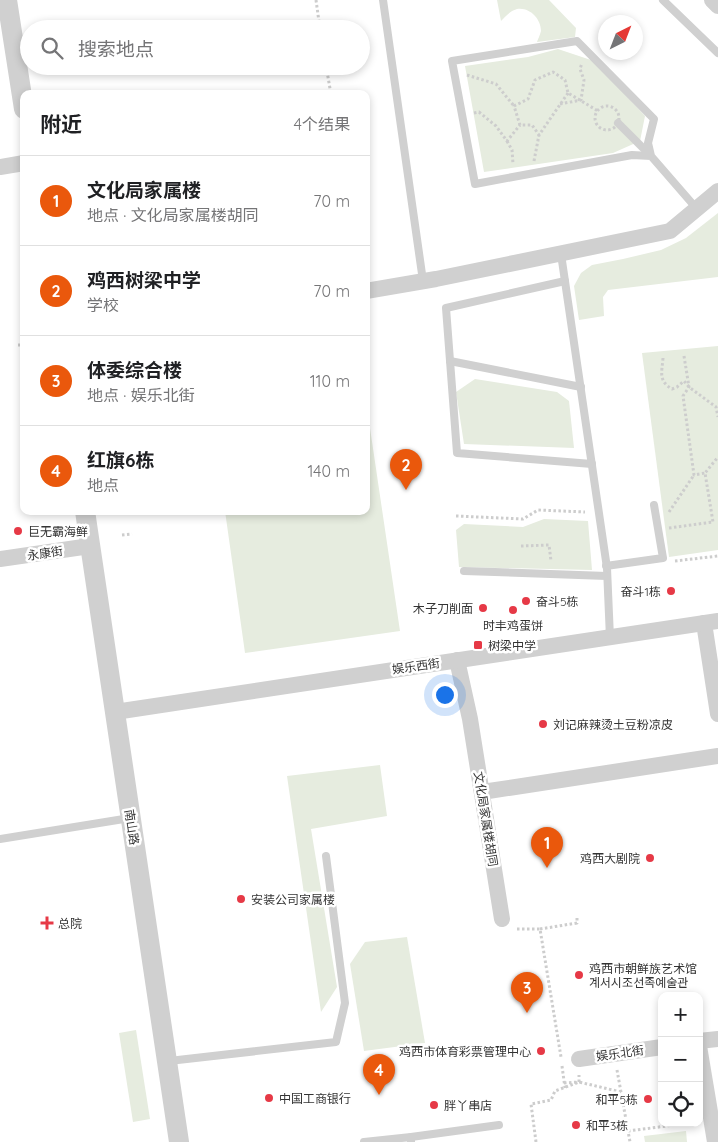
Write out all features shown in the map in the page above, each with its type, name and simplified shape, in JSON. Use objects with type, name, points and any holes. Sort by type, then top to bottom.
[{"type":"street","points":[[7,0],[21,90]]},
{"type":"street","points":[[712,0],[718,6]]},
{"type":"street","points":[[0,167],[20,164]]},
{"type":"street","points":[[370,290],[670,231],[718,191]]},
{"type":"street","name":"南山路","points":[[86,515],[179,1142]]},
{"type":"street","name":"永康街","points":[[0,560],[90,546]]},
{"type":"street","points":[[711,622],[718,714]]},
{"type":"street","name":"娱乐西街","points":[[114,712],[711,622]]},
{"type":"street","name":"文化局家属楼胡同","points":[[457,660],[470,719],[502,919]]},
{"type":"street","points":[[482,792],[718,756]]},
{"type":"street","points":[[703,1041],[718,1039]]},
{"type":"street","name":"娱乐北街","points":[[579,1059],[658,1048]]},
{"type":"street","points":[[703,1070],[715,1142]]},
{"type":"lane","points":[[383,0],[423,281]]},
{"type":"lane","points":[[663,0],[718,53]]},
{"type":"lane","points":[[577,41],[654,119],[648,142],[651,156],[632,156],[475,184],[452,61],[577,41]]},
{"type":"lane","points":[[618,123],[651,156],[697,208]]},
{"type":"lane","points":[[632,156],[648,142]]},
{"type":"lane","points":[[561,254],[606,566],[610,638]]},
{"type":"lane","points":[[565,281],[446,308],[456,453],[592,464]]},
{"type":"lane","points":[[450,361],[580,387]]},
{"type":"lane","points":[[606,566],[663,558],[654,505]]},
{"type":"lane","points":[[464,571],[607,576]]},
{"type":"lane","points":[[0,839],[130,818]]},
{"type":"lane","points":[[167,1061],[336,1042],[345,1003],[326,856]]},
{"type":"lane","points":[[364,1142],[411,1139],[499,1125]]},
{"type":"path","points":[[316,0],[319,20]]},
{"type":"path","points":[[581,100],[584,80],[580,69],[587,50]]},
{"type":"path","points":[[454,71],[496,84],[514,106],[520,125]]},
{"type":"path","points":[[514,106],[528,99],[535,80],[553,72],[565,80],[568,93],[598,111]]},
{"type":"path","points":[[328,75],[330,90]]},
{"type":"path","points":[[533,173],[539,135],[568,93]]},
{"type":"path","points":[[560,104],[581,100]]},
{"type":"path","points":[[462,114],[479,112],[496,126],[512,150],[514,177]]},
{"type":"path","points":[[520,125],[532,125],[539,135]]},
{"type":"path","points":[[507,141],[520,125]]},
{"type":"path","points":[[658,529],[694,475],[684,396],[690,387],[684,356]]},
{"type":"path","points":[[663,358],[662,378],[666,386],[672,389],[684,381],[716,407],[718,417]]},
{"type":"path","points":[[694,475],[705,473],[718,457]]},
{"type":"path","points":[[658,529],[713,522],[705,473]]},
{"type":"path","points":[[456,516],[523,519],[538,510],[598,512]]},
{"type":"path","points":[[122,535],[132,534]]},
{"type":"path","points":[[522,546],[549,545],[551,559]]},
{"type":"path","points":[[679,561],[718,556]]},
{"type":"path","points":[[540,929],[577,923],[578,916]]},
{"type":"path","points":[[542,936],[564,1088]]},
{"type":"path","points":[[615,1054],[630,1142]]},
{"type":"path","points":[[536,1142],[531,1104],[551,1100],[555,1091],[579,1082],[621,1092]]},
{"type":"path","points":[[628,1131],[659,1127]]},
{"type":"shaded area","points":[[497,0],[549,0],[576,28],[575,37],[537,42],[541,27],[537,18],[526,10],[517,9],[510,12],[501,21]]},
{"type":"shaded area","points":[[558,49],[594,61],[645,116],[640,141],[613,153],[484,172],[465,66],[528,57]]},
{"type":"shaded area","points":[[718,213],[718,277],[608,290],[603,297],[604,316],[579,320],[574,286],[581,273],[592,265],[661,250],[686,238]]},
{"type":"shaded area","points":[[718,346],[718,550],[669,557],[642,353]]},
{"type":"shaded area","points":[[475,379],[557,392],[569,401],[574,448],[464,444],[456,392]]},
{"type":"shaded area","points":[[370,428],[400,631],[245,653],[226,515],[370,515]]},
{"type":"shaded area","points":[[544,519],[588,521],[592,570],[459,567],[456,530],[464,524],[523,527]]},
{"type":"shaded area","points":[[380,765],[387,816],[311,829],[337,987],[321,1012],[287,776]]},
{"type":"shaded area","points":[[407,937],[425,1043],[364,1051],[350,964],[365,942]]},
{"type":"shaded area","points":[[136,1030],[150,1119],[133,1122],[119,1033]]},
{"type":"shaded area","points":[[686,1131],[687,1142],[645,1142],[644,1136]]},
{"type":"place","name":"鸡西树梁中学","points":[[406,490]]},
{"type":"place","name":"巨无霸海鲜","points":[[18,531]]},
{"type":"place","name":"奋斗1栋","points":[[671,591]]},
{"type":"place","name":"奋斗5栋","points":[[526,601]]},
{"type":"place","name":"木子刀削面","points":[[483,608]]},
{"type":"place","name":"时丰鸡蛋饼","points":[[513,610]]},
{"type":"place","name":"树梁中学","points":[[478,645]]},
{"type":"place","name":"刘记麻辣烫土豆粉凉皮","points":[[543,724]]},
{"type":"place","name":"鸡西大剧院","points":[[650,858]]},
{"type":"place","name":"文化局家属楼","points":[[547,868]]},
{"type":"place","name":"安装公司家属楼","points":[[241,899]]},
{"type":"place","name":"总院","points":[[47,923]]},
{"type":"place","name":"鸡西市朝鲜族艺术馆 계서시조선족예술관","points":[[579,975]]},
{"type":"place","name":"体委综合楼","points":[[527,1013]]},
{"type":"place","name":"鸡西市体育彩票管理中心","points":[[541,1051]]},
{"type":"place","name":"红旗6栋","points":[[379,1095]]},
{"type":"place","name":"中国工商银行","points":[[269,1098]]},
{"type":"place","name":"和平5栋","points":[[648,1099]]},
{"type":"place","name":"胖丫串店","points":[[434,1105]]},
{"type":"place","name":"和平3栋","points":[[576,1125]]}]
